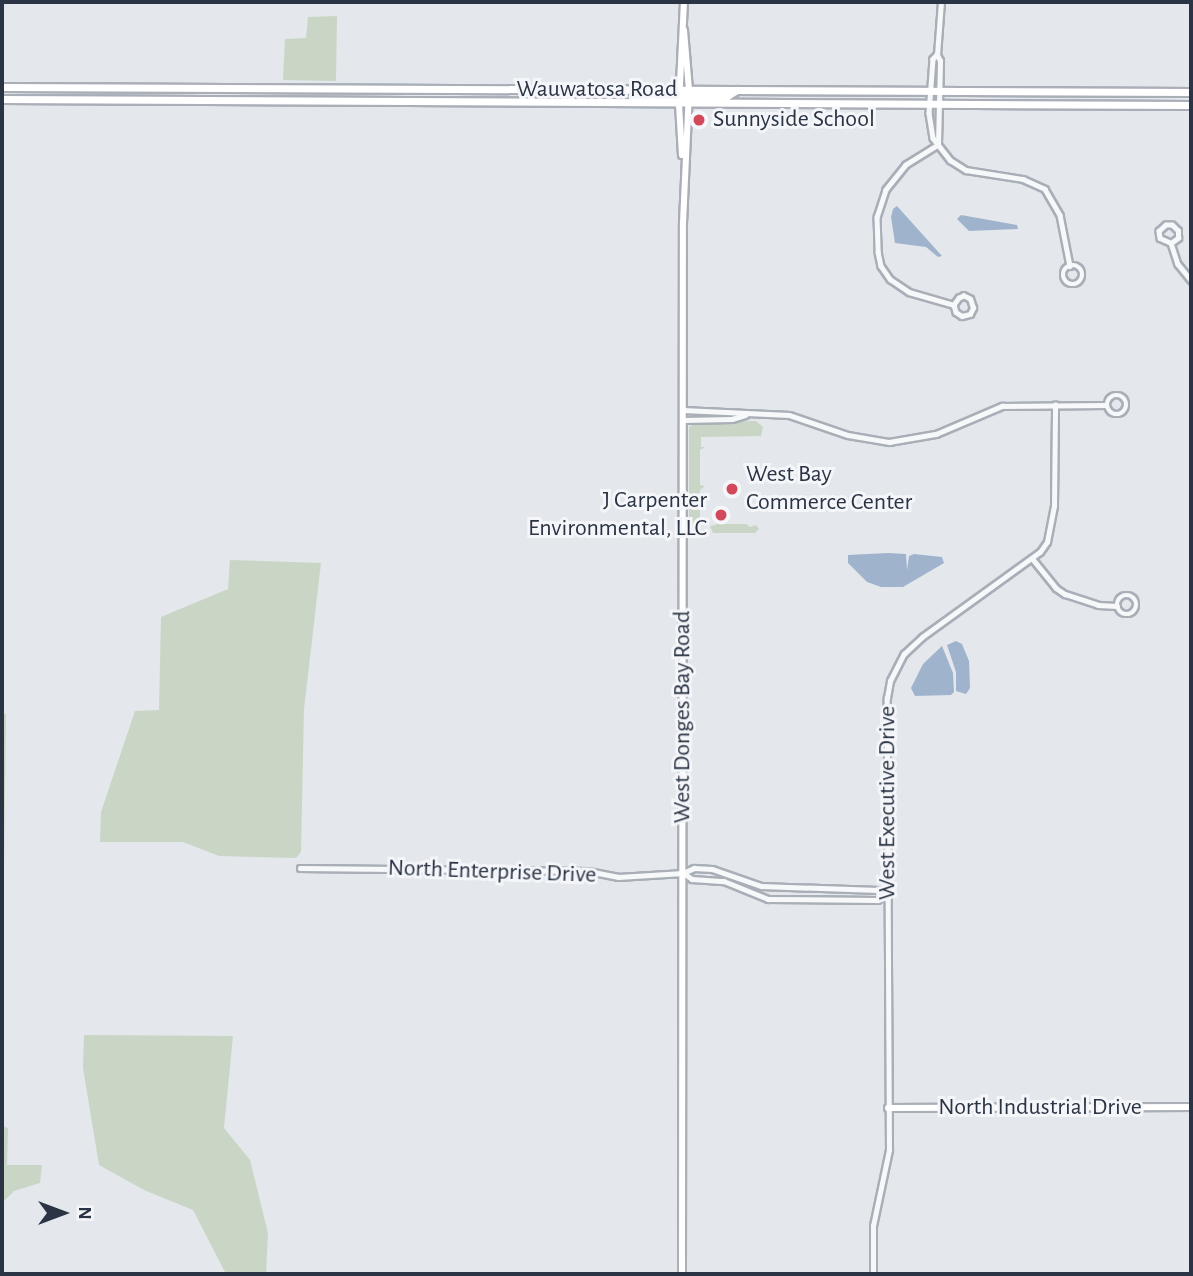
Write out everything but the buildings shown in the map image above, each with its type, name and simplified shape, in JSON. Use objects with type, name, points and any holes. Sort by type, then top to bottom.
[{"type":"main road","name":"Wauwatosa Road","points":[[2,87],[689,97],[930,105],[1191,105]]},
{"type":"main road","name":"Wauwatosa Road","points":[[689,97],[738,90],[1191,92]]},
{"type":"main road","name":"Wauwatosa Road","points":[[2,99],[622,103],[679,97]]},
{"type":"main road","points":[[679,97],[689,97]]},
{"type":"street","name":"West Donges Bay Road","points":[[684,2],[679,97],[684,160]]},
{"type":"street","points":[[941,2],[935,91],[930,105],[930,131],[950,160],[966,170],[1023,179],[1045,189],[1060,215],[1070,266]]},
{"type":"street","name":"West Donges Bay Road","points":[[682,1274],[684,160],[689,97],[684,30]]},
{"type":"street","points":[[937,55],[933,59],[935,91],[939,105],[938,145]]},
{"type":"street","points":[[938,145],[906,165],[886,190],[877,216],[878,252],[881,267],[900,287],[954,305]]},
{"type":"street","points":[[1169,224],[1178,232],[1178,238],[1171,243],[1162,240],[1159,234],[1161,228],[1169,224]]},
{"type":"street","points":[[1171,243],[1178,264],[1191,280]]},
{"type":"street","points":[[1070,266],[1078,266],[1083,273],[1082,279],[1075,285],[1069,284],[1064,278],[1064,271],[1070,266]]},
{"type":"street","points":[[964,296],[970,299],[974,306],[970,314],[962,316],[956,312],[954,305],[958,298],[964,296]]},
{"type":"street","points":[[1117,395],[1126,400],[1127,407],[1124,413],[1115,416],[1106,405],[1110,397],[1117,395]]},
{"type":"street","name":"West Executive Drive","points":[[873,1274],[873,1226],[889,1150],[887,698],[896,667],[904,654],[922,637],[1032,558],[1047,542],[1053,523],[1055,405]]},
{"type":"street","points":[[683,420],[789,415],[848,435],[889,442],[936,434],[1002,406],[1106,405]]},
{"type":"street","points":[[683,410],[732,410],[746,415]]},
{"type":"street","points":[[1032,558],[1056,588],[1065,594],[1098,605],[1117,606]]},
{"type":"street","points":[[1127,595],[1135,599],[1137,605],[1129,615],[1119,612],[1117,606],[1121,597],[1127,595]]},
{"type":"street","name":"North Enterprise Drive","points":[[300,868],[588,871],[618,877],[683,873],[694,868],[712,869],[761,886],[878,890],[888,894]]},
{"type":"street","name":"North Enterprise Drive","points":[[683,873],[692,879],[724,881],[768,899],[877,900],[888,894]]},
{"type":"street","name":"North Industrial Drive","points":[[888,1108],[1191,1107]]},
{"type":"green space","points":[[337,16],[336,81],[283,80],[285,39],[306,38],[308,17]]},
{"type":"green space","points":[[756,421],[763,427],[761,436],[701,437],[701,447],[705,447],[700,450],[700,485],[705,486],[700,490],[700,529],[704,531],[689,531],[689,427],[697,422]]},
{"type":"green space","points":[[718,519],[718,524],[746,524],[750,527],[756,525],[759,529],[755,533],[713,533],[710,526],[716,525]]},
{"type":"green space","points":[[230,560],[321,563],[304,709],[301,852],[296,858],[219,856],[183,842],[100,842],[101,812],[135,711],[159,710],[161,617],[228,589]]},
{"type":"green space","points":[[2,714],[6,714],[2,1018]]},
{"type":"green space","points":[[84,1035],[233,1036],[224,1128],[250,1160],[268,1233],[266,1274],[226,1274],[193,1210],[144,1190],[99,1165],[83,1068]]},
{"type":"green space","points":[[2,1126],[8,1128],[7,1165],[42,1165],[40,1183],[14,1191],[2,1203]]},
{"type":"water","points":[[897,206],[942,256],[938,257],[926,247],[895,243],[891,217]]},
{"type":"water","points":[[961,215],[1017,225],[1018,229],[969,231],[957,219]]},
{"type":"water","points":[[906,554],[907,570],[909,556],[914,554],[942,557],[944,563],[903,587],[881,587],[867,582],[848,563],[848,555]]},
{"type":"water","points":[[956,641],[962,644],[969,661],[970,688],[966,694],[956,691],[956,672],[947,645]]},
{"type":"water","points":[[942,646],[953,673],[954,692],[951,695],[915,696],[911,688],[923,664]]},
{"type":"place","name":"Sunnyside School","points":[[699,120]]},
{"type":"place","name":"West Bay Commerce Center","points":[[732,489]]},
{"type":"place","name":"J Carpenter Environmental, LLC","points":[[721,515]]}]
